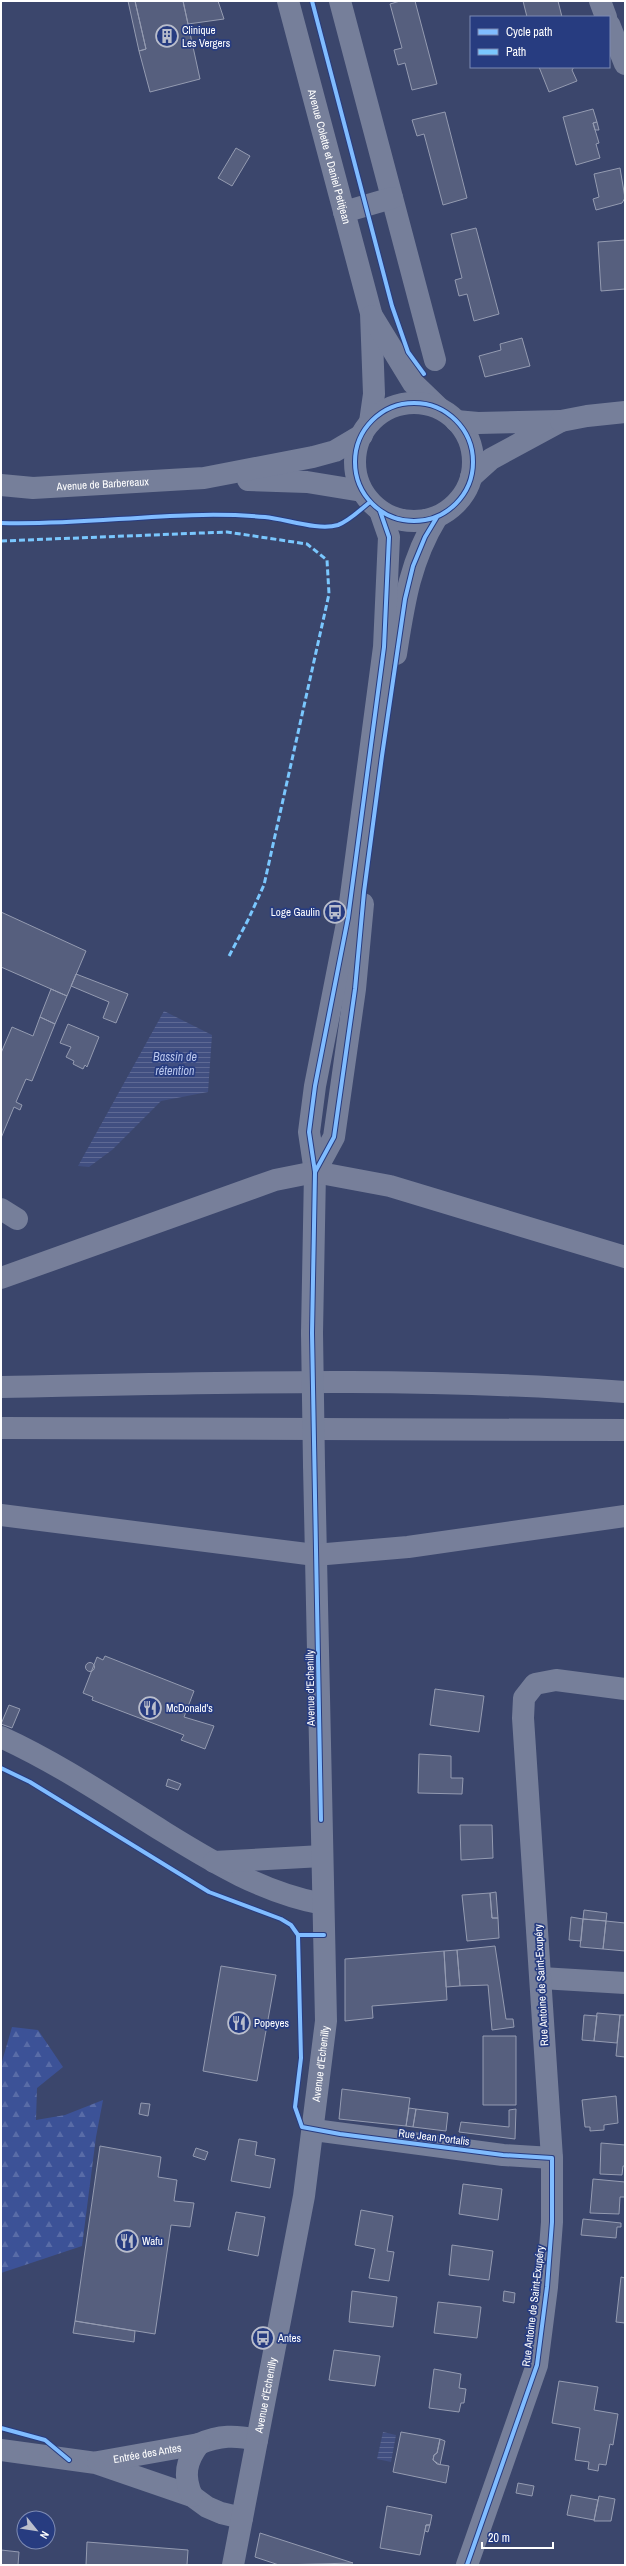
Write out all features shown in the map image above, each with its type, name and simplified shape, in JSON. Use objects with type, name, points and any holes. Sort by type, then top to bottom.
[{"type":"highway","points":[[1,1278],[275,1180],[315,1172],[390,1186],[625,1258]]},
{"type":"highway","points":[[1,1387],[355,1380],[466,1383],[625,1392]]},
{"type":"highway","points":[[1,1428],[625,1430]]},
{"type":"highway","points":[[1,1515],[315,1555],[408,1547],[625,1516]]},
{"type":"street","name":"Avenue Colette et Daniel Petitjean","points":[[288,1],[371,313],[374,394],[366,428]]},
{"type":"street","points":[[340,1],[435,360]]},
{"type":"street","points":[[600,1],[606,16]]},
{"type":"street","points":[[610,26],[625,64]]},
{"type":"street","points":[[344,212],[392,198]]},
{"type":"street","name":"Avenue Colette et Daniel Petitjean","points":[[371,313],[413,383],[448,414]]},
{"type":"street","points":[[448,414],[470,441],[473,456],[471,477],[461,499],[450,509],[437,517],[423,521],[408,522],[393,518],[380,511],[362,491],[356,478],[356,448],[366,428],[395,406],[410,403],[425,404],[448,414],[478,423],[561,421],[587,416],[625,412]]},
{"type":"street","points":[[471,477],[491,460],[561,421]]},
{"type":"street","name":"Avenue de Barbereaux","points":[[204,478],[298,462],[335,451],[366,428]]},
{"type":"street","name":"Avenue de Barbereaux","points":[[1,485],[47,488],[204,478],[307,482],[362,491]]},
{"type":"street","name":"Avenue d'Echenilly","points":[[233,2565],[304,2196],[314,2130],[326,2021],[315,1555],[312,1333],[315,1172],[309,1132],[313,1096],[348,918],[384,647],[389,537],[380,511]]},
{"type":"street","points":[[315,1172],[334,1137],[355,988],[380,771],[405,599],[413,566],[425,537],[437,517]]},
{"type":"street","name":"Rue Antoine de Saint-Exupéry","points":[[467,2565],[537,2365],[548,2280],[552,2222],[552,2158],[523,1718],[524,1698],[535,1684],[556,1680],[625,1689]]},
{"type":"street","points":[[1,1737],[33,1752],[214,1862],[250,1881],[285,1895],[324,1904]]},
{"type":"street","points":[[214,1862],[322,1856]]},
{"type":"street","points":[[541,1978],[625,1983]]},
{"type":"street","name":"Rue Jean Portalis","points":[[314,2130],[503,2155],[552,2158]]},
{"type":"street","name":"Entrée des Antes","points":[[96,2463],[199,2444],[215,2437],[238,2436],[257,2440]]},
{"type":"street","name":"Entrée des Antes","points":[[192,2496],[188,2485],[186,2470],[191,2455],[199,2444]]},
{"type":"street","name":"Entrée des Antes","points":[[1,2450],[96,2463],[192,2496],[207,2507],[221,2513],[242,2518]]},
{"type":"green space","points":[[12,2027],[38,2030],[63,2067],[37,2088],[36,2120],[65,2115],[103,2100],[96,2137],[82,2246],[1,2273],[1,2065]]},
{"type":"water","name":"Bassin de rétention","points":[[164,1011],[212,1035],[208,1092],[161,1101],[112,1150],[89,1167],[78,1166]]},
{"type":"water","points":[[383,2432],[396,2435],[391,2462],[377,2459]]},
{"type":"building","points":[[128,1],[135,1],[146,49],[139,51]]},
{"type":"building","name":"Clinique Les Vergers","points":[[135,1],[183,1],[200,79],[150,92],[139,51],[146,49]]},
{"type":"building","points":[[183,1],[218,1],[224,19],[188,24]]},
{"type":"building","points":[[400,1],[415,1],[437,84],[412,90],[405,63],[398,65],[394,50],[402,48],[390,4]]},
{"type":"building","points":[[523,1],[558,1],[562,16],[527,16]]},
{"type":"building","points":[[539,68],[573,68],[572,70],[577,81],[549,92]]},
{"type":"building","points":[[593,109],[597,122],[593,123],[599,143],[596,144],[600,158],[576,165],[563,117]]},
{"type":"building","points":[[445,112],[467,198],[443,205],[424,134],[417,136],[412,120]]},
{"type":"building","points":[[597,122],[599,130],[595,130],[593,123]]},
{"type":"building","points":[[236,148],[250,156],[232,186],[218,178]]},
{"type":"building","points":[[620,168],[625,198],[622,203],[596,210],[593,199],[599,197],[594,174]]},
{"type":"building","points":[[476,228],[499,314],[474,321],[467,294],[459,296],[455,280],[462,278],[451,234]]},
{"type":"building","points":[[625,240],[625,289],[601,291],[598,242]]},
{"type":"building","points":[[522,338],[530,366],[485,377],[479,356],[501,350],[500,344]]},
{"type":"building","points":[[1,912],[86,951],[67,996],[1,967]]},
{"type":"building","points":[[76,974],[128,994],[116,1023],[103,1018],[109,1002],[71,986]]},
{"type":"building","points":[[51,989],[67,996],[55,1024],[40,1017]]},
{"type":"building","points":[[40,1017],[55,1024],[32,1081],[26,1079],[16,1102],[22,1105],[20,1110],[14,1107],[1,1138],[1,1053],[12,1027],[33,1036]]},
{"type":"building","points":[[68,1024],[99,1037],[87,1067],[85,1065],[83,1069],[73,1064],[74,1061],[66,1057],[71,1047],[60,1043]]},
{"type":"building","name":"McDonald's","points":[[105,1656],[194,1691],[184,1717],[214,1726],[205,1749],[181,1740],[184,1735],[92,1700],[93,1697],[83,1693],[97,1657],[103,1660]]},
{"type":"building","points":[[88,1663],[92,1663],[94,1667],[92,1671],[88,1671],[86,1669],[86,1665]]},
{"type":"building","points":[[435,1689],[484,1696],[479,1732],[430,1725]]},
{"type":"building","points":[[9,1705],[20,1709],[12,1728],[1,1724]]},
{"type":"building","points":[[419,1754],[451,1756],[451,1778],[463,1778],[462,1794],[418,1793]]},
{"type":"building","points":[[168,1779],[181,1784],[178,1790],[166,1786]]},
{"type":"building","points":[[460,1825],[492,1825],[493,1858],[461,1860]]},
{"type":"building","points":[[496,1892],[498,1918],[492,1918],[490,1893]]},
{"type":"building","points":[[490,1893],[492,1918],[498,1918],[499,1938],[467,1941],[462,1895]]},
{"type":"building","points":[[584,1910],[607,1913],[606,1921],[583,1919]]},
{"type":"building","points":[[571,1917],[583,1919],[581,1941],[569,1940]]},
{"type":"building","points":[[583,1919],[606,1921],[603,1949],[580,1947]]},
{"type":"building","points":[[606,1921],[625,1923],[625,1951],[603,1949]]},
{"type":"building","points":[[495,1946],[506,2019],[513,2019],[514,2027],[492,2030],[488,1985],[460,1986],[457,1950]]},
{"type":"building","points":[[457,1950],[460,1986],[446,1987],[444,1951]]},
{"type":"building","points":[[444,1951],[447,2000],[372,2006],[373,2018],[345,2021],[345,1959]]},
{"type":"building","name":"Popeyes","points":[[221,1966],[276,1975],[257,2081],[203,2071]]},
{"type":"building","points":[[597,2013],[620,2015],[617,2043],[594,2041]]},
{"type":"building","points":[[584,2015],[597,2016],[594,2041],[582,2040]]},
{"type":"building","points":[[620,2015],[625,2015],[625,2057],[616,2056]]},
{"type":"building","points":[[483,2036],[516,2036],[516,2105],[483,2105]]},
{"type":"building","points":[[342,2089],[410,2098],[406,2126],[339,2119]]},
{"type":"building","points":[[616,2096],[618,2123],[604,2125],[604,2130],[590,2131],[590,2127],[585,2127],[582,2100]]},
{"type":"building","points":[[141,2103],[150,2104],[148,2116],[139,2114]]},
{"type":"building","points":[[409,2108],[416,2109],[413,2127],[406,2126]]},
{"type":"building","points":[[416,2109],[448,2113],[446,2131],[413,2127]]},
{"type":"building","points":[[516,2109],[515,2139],[459,2132],[461,2122],[509,2127],[509,2110]]},
{"type":"building","points":[[239,2139],[257,2142],[255,2155],[275,2159],[270,2188],[231,2181]]},
{"type":"building","points":[[601,2143],[625,2145],[625,2166],[623,2166],[622,2175],[600,2174]]},
{"type":"building","name":"Wafu","points":[[100,2146],[161,2157],[158,2177],[177,2180],[174,2201],[194,2203],[190,2227],[171,2225],[155,2334],[75,2321]]},
{"type":"building","points":[[196,2148],[208,2152],[205,2160],[193,2156]]},
{"type":"building","points":[[593,2179],[625,2182],[625,2197],[620,2197],[619,2214],[590,2213]]},
{"type":"building","points":[[463,2184],[502,2189],[498,2220],[459,2214]]},
{"type":"building","points":[[361,2210],[393,2216],[387,2251],[394,2252],[389,2281],[369,2278],[375,2249],[355,2245]]},
{"type":"building","points":[[236,2212],[265,2217],[258,2256],[228,2250]]},
{"type":"building","points":[[583,2219],[621,2223],[621,2227],[617,2227],[616,2238],[581,2235]]},
{"type":"building","points":[[452,2245],[493,2251],[489,2280],[449,2275]]},
{"type":"building","points":[[621,2277],[625,2278],[625,2323],[616,2322]]},
{"type":"building","points":[[352,2291],[397,2297],[393,2327],[349,2322]]},
{"type":"building","points":[[504,2291],[515,2293],[514,2303],[503,2301]]},
{"type":"building","points":[[438,2302],[481,2307],[477,2338],[434,2333]]},
{"type":"building","points":[[75,2321],[135,2331],[134,2342],[73,2333]]},
{"type":"building","points":[[334,2350],[380,2356],[375,2386],[329,2380]]},
{"type":"building","points":[[434,2369],[461,2374],[459,2388],[466,2389],[464,2403],[461,2403],[459,2412],[429,2408]]},
{"type":"building","points":[[559,2381],[598,2387],[594,2410],[618,2414],[613,2445],[610,2444],[606,2465],[599,2464],[598,2471],[588,2469],[589,2462],[575,2460],[580,2428],[552,2423]]},
{"type":"building","points":[[401,2432],[440,2439],[437,2453],[434,2455],[433,2460],[437,2464],[449,2466],[446,2483],[393,2472]]},
{"type":"building","points":[[440,2439],[445,2441],[440,2465],[433,2460],[434,2455],[437,2453]]},
{"type":"building","points":[[518,2483],[534,2486],[532,2496],[516,2493]]},
{"type":"building","points":[[571,2495],[598,2500],[594,2520],[567,2515]]},
{"type":"building","points":[[599,2496],[615,2499],[611,2521],[594,2521]]},
{"type":"building","points":[[387,2506],[432,2515],[430,2525],[426,2525],[420,2555],[380,2548]]},
{"type":"building","points":[[426,2525],[430,2525],[428,2532],[425,2531]]},
{"type":"building","points":[[260,2533],[353,2563],[279,2565],[255,2557]]},
{"type":"building","points":[[87,2542],[188,2550],[187,2565],[86,2565]]},
{"type":"building","points":[[1,2550],[19,2552],[18,2565],[1,2565]]},
{"type":"marked path","points":[[1,541],[227,532],[307,544],[327,560],[329,594],[264,885],[228,958]]},
{"type":"cycle path","points":[[312,1],[392,306],[408,352],[424,374]]},
{"type":"cycle path","points":[[414,403],[437,407],[456,420],[469,439],[473,462],[469,485],[456,504],[437,517],[414,521],[391,517],[372,504],[359,485],[355,462],[359,439],[372,420],[391,407],[414,403]]},
{"type":"cycle path","points":[[1,523],[67,522],[166,516],[232,515],[273,518],[321,527],[338,525],[346,521],[370,502]]},
{"type":"cycle path","points":[[321,1820],[312,1333],[315,1172],[309,1132],[315,1086],[348,918],[384,647],[389,537],[380,511]]},
{"type":"cycle path","points":[[315,1172],[334,1137],[355,989],[364,892],[405,599],[413,566],[425,537],[437,517]]},
{"type":"cycle path","points":[[1,1768],[30,1782],[209,1892],[281,1919],[291,1925],[298,1935],[324,1935]]},
{"type":"cycle path","points":[[298,1935],[301,2058],[295,2107],[302,2127],[340,2134],[503,2155],[552,2158],[552,2222],[547,2287],[537,2365],[467,2565]]},
{"type":"cycle path","points":[[1,2428],[45,2440],[69,2460]]},
{"type":"place","name":"Clinique Les Vergers","points":[[167,36]]},
{"type":"place","name":"Loge Gaulin","points":[[335,912]]},
{"type":"place","name":"McDonald's","points":[[150,1708]]},
{"type":"place","name":"Popeyes","points":[[239,2023]]},
{"type":"place","name":"Wafu","points":[[127,2241]]},
{"type":"place","name":"Antes","points":[[263,2338]]}]
